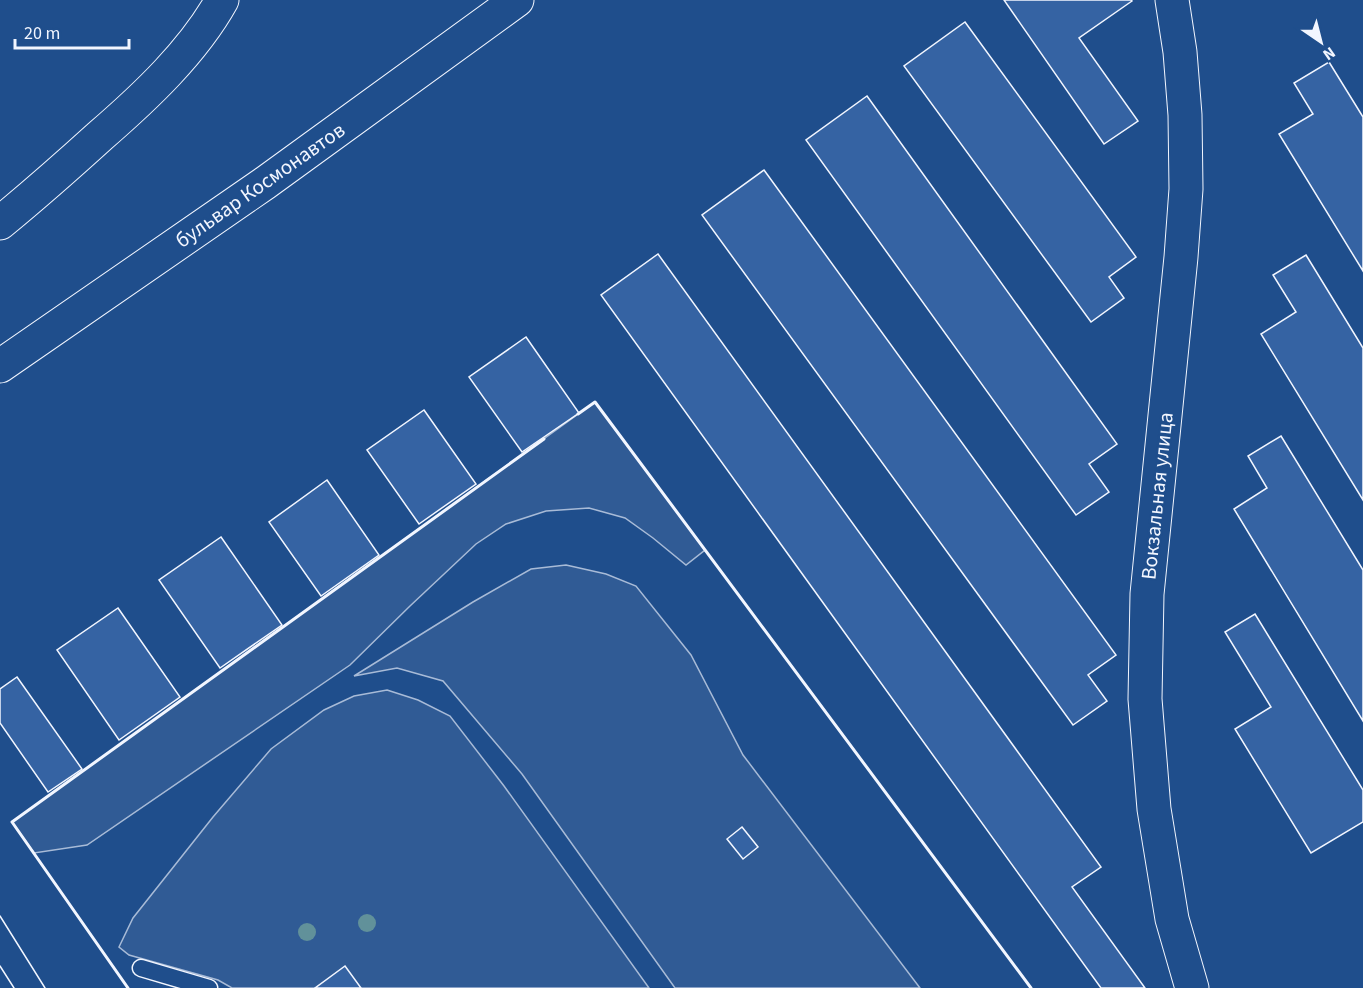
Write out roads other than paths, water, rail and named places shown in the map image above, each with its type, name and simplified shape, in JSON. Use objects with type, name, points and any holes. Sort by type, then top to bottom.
[{"type":"main road","points":[[0,223],[133,107],[180,59],[215,13],[222,0]]},
{"type":"main road","name":"бульвар Космонавтов","points":[[0,366],[265,183],[517,0]]},
{"type":"main road","name":"Вокзальная улица","points":[[1172,0],[1180,52],[1185,115],[1186,189],[1147,594],[1145,699],[1154,808],[1172,918],[1192,988]]},
{"type":"lane","points":[[141,968],[209,988]]},
{"type":"tram line","points":[[0,916],[45,988]]},
{"type":"tram line","points":[[0,966],[14,988]]}]
